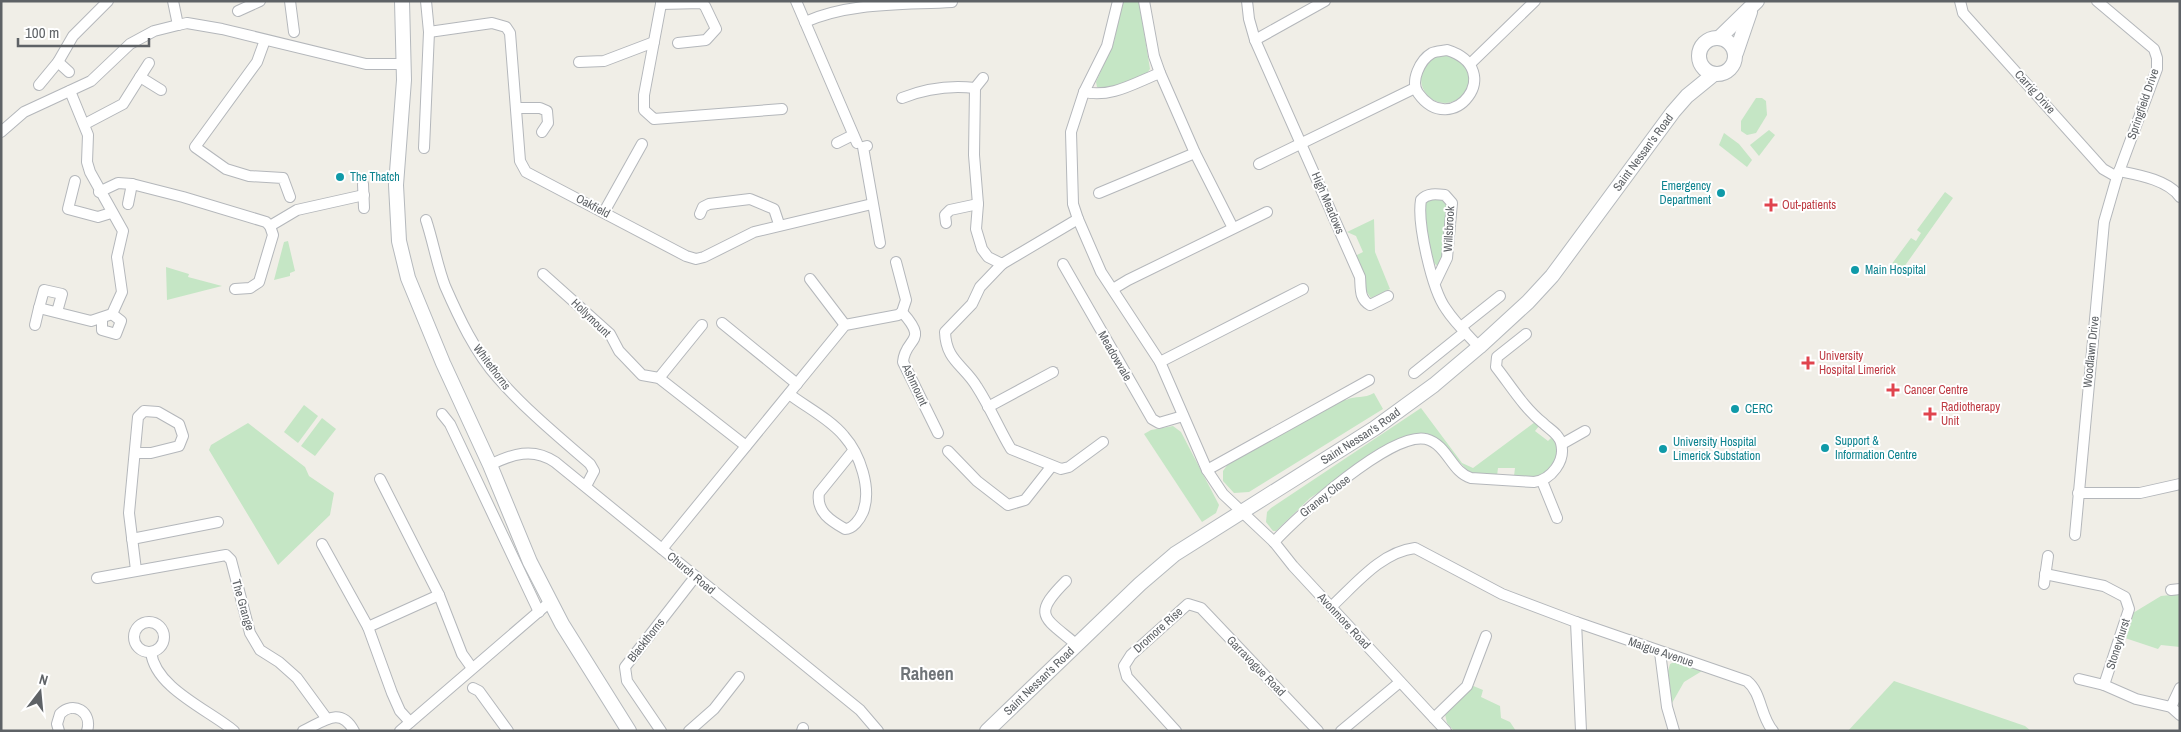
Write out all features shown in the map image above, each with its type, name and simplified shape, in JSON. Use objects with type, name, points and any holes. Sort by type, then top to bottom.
[{"type":"main road","points":[[402,1],[404,64],[402,128],[396,185],[403,261],[420,310],[490,465],[530,562],[562,624],[629,731]]},
{"type":"main road","points":[[1754,5],[1731,69],[1725,73],[1714,74],[1706,71],[1701,64],[1700,51],[1703,45],[1707,41],[1719,38],[1754,5]]},
{"type":"main road","points":[[1719,38],[1729,42],[1736,53]]},
{"type":"main road","name":"Saint Nessan's Road","points":[[988,731],[1159,567],[1190,544],[1375,428],[1434,385],[1479,348],[1528,302],[1552,276],[1687,96],[1701,64]]},
{"type":"main road","name":"Saint Nessan's Road","points":[[1687,96],[1714,74]]},
{"type":"street","points":[[39,85],[58,62],[73,36],[108,1]]},
{"type":"street","points":[[173,1],[178,25]]},
{"type":"street","points":[[238,11],[260,1]]},
{"type":"street","points":[[290,1],[294,32]]},
{"type":"street","points":[[424,148],[429,32],[426,1]]},
{"type":"street","points":[[796,1],[855,139],[838,143]]},
{"type":"street","points":[[1118,1],[1107,46],[1084,92],[1071,132],[1073,204],[1101,272],[1160,362],[1207,470],[1223,494],[1241,512]]},
{"type":"street","points":[[1144,1],[1154,56],[1160,73],[1195,154],[1233,228]]},
{"type":"street","name":"High Meadows","points":[[1247,1],[1249,19],[1255,40],[1302,142],[1355,265],[1360,277],[1361,294],[1367,304],[1374,304],[1388,296]]},
{"type":"street","points":[[1255,40],[1325,1]]},
{"type":"street","points":[[1470,64],[1535,1]]},
{"type":"street","name":"Carrig Drive","points":[[1960,1],[1963,13],[2103,169],[2118,174]]},
{"type":"street","name":"Springfield Drive","points":[[2097,1],[2154,49],[2157,58],[2157,69],[2118,174]]},
{"type":"street","points":[[805,22],[826,12],[846,8],[897,3],[952,2]]},
{"type":"street","points":[[678,43],[706,40],[716,29],[705,6],[701,3],[661,3],[644,95],[644,110],[654,119],[782,109]]},
{"type":"street","name":"Oakfield","points":[[429,32],[492,23],[506,27],[510,33],[520,161],[526,172],[670,248],[696,259],[754,232],[779,224],[827,216],[872,204]]},
{"type":"street","points":[[1,132],[24,112],[91,82],[130,44],[154,31],[178,25],[203,25],[366,64],[404,64]]},
{"type":"street","points":[[265,40],[257,62],[195,147],[226,169],[249,176],[283,178],[290,198]]},
{"type":"street","points":[[580,62],[604,61],[654,42]]},
{"type":"street","points":[[1447,50],[1461,54],[1470,64],[1475,77],[1473,92],[1464,103],[1449,110],[1434,108],[1424,100],[1415,88],[1416,76],[1421,63],[1432,53],[1447,50]]},
{"type":"street","points":[[58,62],[69,72]]},
{"type":"street","points":[[85,124],[123,104],[149,63]]},
{"type":"street","points":[[1084,92],[1098,95],[1112,93],[1160,73]]},
{"type":"street","points":[[140,77],[161,90]]},
{"type":"street","points":[[983,78],[976,88],[974,154],[978,204],[976,229],[978,241],[988,257],[1002,264]]},
{"type":"street","points":[[902,98],[927,88],[948,86],[976,88]]},
{"type":"street","points":[[1259,164],[1415,88]]},
{"type":"street","points":[[40,308],[91,321],[102,319],[112,314],[122,292],[117,257],[122,231],[100,192],[87,162],[88,135],[70,91]]},
{"type":"street","points":[[516,108],[540,108],[547,110],[548,123],[542,132]]},
{"type":"street","points":[[604,212],[642,144]]},
{"type":"street","points":[[868,146],[863,147],[880,243]]},
{"type":"street","points":[[1099,193],[1195,154]]},
{"type":"street","points":[[2118,174],[2159,182],[2177,193],[2180,197]]},
{"type":"street","name":"Woodlawn Drive","points":[[2075,535],[2104,222],[2118,174]]},
{"type":"street","points":[[75,181],[68,209],[98,217],[111,213]]},
{"type":"street","points":[[100,192],[118,183],[132,184],[266,222],[270,226],[273,235],[259,282],[250,288],[234,289]]},
{"type":"street","points":[[128,204],[132,184]]},
{"type":"street","points":[[270,226],[297,210],[363,190],[364,208]]},
{"type":"street","name":"Willsbrook","points":[[1435,283],[1447,258],[1452,203],[1444,196],[1433,194],[1424,196],[1420,205],[1422,237],[1435,283],[1446,309],[1479,348]]},
{"type":"street","points":[[700,214],[702,207],[709,204],[750,199],[774,209],[779,224]]},
{"type":"street","points":[[946,223],[945,215],[950,210],[978,204]]},
{"type":"street","points":[[1113,289],[1267,212]]},
{"type":"street","points":[[1078,219],[1002,264],[980,287],[972,304],[945,332],[945,342],[951,358],[969,374],[1010,449],[1061,470],[1069,467],[1103,442]]},
{"type":"street","name":"Whitethorns","points":[[426,220],[444,284],[462,323],[478,351],[497,377],[514,395],[590,464],[594,471],[586,486]]},
{"type":"street","points":[[662,549],[845,325],[898,315],[902,312],[906,300],[896,262]]},
{"type":"street","name":"Meadowvale","points":[[1063,264],[1152,419],[1159,423],[1182,416]]},
{"type":"street","name":"Hollymount","points":[[544,274],[610,334],[619,352],[642,375],[659,378],[746,446]]},
{"type":"street","points":[[810,279],[845,325]]},
{"type":"street","points":[[1160,362],[1303,288]]},
{"type":"street","points":[[35,324],[44,290],[62,294],[57,312]]},
{"type":"street","points":[[1414,373],[1500,296]]},
{"type":"street","name":"Ashmount","points":[[902,312],[913,324],[916,333],[915,339],[903,354],[903,362],[938,433]]},
{"type":"street","points":[[102,319],[102,330],[116,334],[121,320],[112,314]]},
{"type":"street","points":[[722,323],[797,384]]},
{"type":"street","points":[[659,378],[702,325]]},
{"type":"street","points":[[1526,334],[1497,357],[1496,366],[1530,411],[1557,435],[1562,444],[1558,466],[1554,474],[1542,481],[1557,518]]},
{"type":"street","points":[[988,407],[1054,372]]},
{"type":"street","points":[[1207,470],[1369,380]]},
{"type":"street","points":[[789,394],[844,436],[853,451],[864,478],[866,496],[863,512],[853,527],[844,529],[822,512],[818,499],[819,494],[853,451]]},
{"type":"street","points":[[135,453],[151,453],[179,446],[183,436],[179,424],[158,412],[144,411],[138,417],[129,513],[136,570]]},
{"type":"street","points":[[442,414],[450,424],[539,612]]},
{"type":"street","points":[[1562,444],[1585,431]]},
{"type":"street","name":"Graney Close","points":[[1274,542],[1298,516],[1333,486],[1408,440],[1426,439],[1443,448],[1465,476],[1542,481]]},
{"type":"street","points":[[948,451],[977,481],[1008,505],[1024,500],[1051,467]]},
{"type":"street","name":"Church Road","points":[[490,465],[513,455],[536,452],[555,462],[860,710],[878,731]]},
{"type":"street","points":[[380,479],[439,595],[462,654],[472,668]]},
{"type":"street","points":[[2078,493],[2140,493],[2180,484]]},
{"type":"street","name":"Avonmore Road","points":[[1241,512],[1274,542],[1330,607],[1446,731]]},
{"type":"street","points":[[132,539],[218,522]]},
{"type":"street","points":[[322,544],[368,628],[400,711],[410,722]]},
{"type":"street","name":"Maigue Avenue","points":[[1330,607],[1388,556],[1403,549],[1415,548],[1502,594],[1660,652],[1747,681],[1753,686],[1764,719],[1773,731]]},
{"type":"street","name":"The Grange","points":[[97,578],[226,555],[231,560],[250,633],[260,650],[279,662],[298,678],[327,719]]},
{"type":"street","name":"Stoneyhurst","points":[[2048,556],[2044,579],[2104,586],[2125,597],[2129,609],[2104,685]]},
{"type":"street","name":"Blackthorns","points":[[661,731],[627,681],[625,667],[695,577]]},
{"type":"street","points":[[1066,582],[1049,599],[1044,613],[1048,619],[1077,645]]},
{"type":"street","points":[[368,628],[439,595]]},
{"type":"street","points":[[400,731],[551,601]]},
{"type":"street","name":"Dromore Rise","points":[[1176,731],[1127,677],[1124,666],[1131,655],[1183,607],[1192,604]]},
{"type":"street","name":"Garravogue Road","points":[[1192,604],[1201,608],[1318,731]]},
{"type":"street","points":[[1576,622],[1581,731]]},
{"type":"street","points":[[1434,718],[1467,686],[1486,636]]},
{"type":"street","points":[[151,652],[152,660],[171,686],[234,731]]},
{"type":"street","points":[[1660,652],[1667,707],[1674,731]]},
{"type":"street","points":[[688,731],[714,709],[739,677]]},
{"type":"street","points":[[2079,679],[2104,685],[2136,699],[2171,707],[2180,715]]},
{"type":"street","points":[[1341,731],[1400,682]]},
{"type":"street","points":[[473,688],[479,691],[508,731]]},
{"type":"street","points":[[2171,707],[2180,688]]},
{"type":"street","points":[[59,731],[57,724],[60,714],[73,707],[78,708],[86,715],[88,730]]},
{"type":"street","points":[[303,731],[337,716],[344,718],[354,731]]},
{"type":"green space","points":[[1122,1],[1139,1],[1150,69],[1147,73],[1106,91],[1097,87],[1096,82],[1114,42]]},
{"type":"green space","points":[[1440,55],[1450,55],[1462,62],[1469,74],[1469,84],[1462,96],[1450,103],[1440,103],[1432,99],[1425,92],[1421,84],[1421,74],[1425,66],[1432,59]]},
{"type":"green space","points":[[1756,98],[1762,98],[1766,101],[1767,115],[1756,133],[1747,135],[1741,131],[1741,121]]},
{"type":"green space","points":[[1769,130],[1775,135],[1759,156],[1750,145]]},
{"type":"green space","points":[[1724,133],[1739,144],[1752,160],[1747,167],[1719,145]]},
{"type":"green space","points":[[1945,192],[1953,198],[1899,274],[1893,270],[1895,268],[1891,265],[1911,238],[1916,241],[1921,233],[1917,230]]},
{"type":"green space","points":[[1429,198],[1444,200],[1448,207],[1444,259],[1439,267],[1430,256],[1426,237],[1425,202]]},
{"type":"green space","points":[[1374,219],[1375,252],[1390,289],[1371,298],[1364,288],[1364,276],[1355,256],[1363,252],[1356,236],[1347,232]]},
{"type":"green space","points":[[288,241],[295,271],[290,273],[290,276],[274,280],[284,242]]},
{"type":"green space","points":[[166,267],[189,274],[188,277],[222,286],[167,300]]},
{"type":"green space","points":[[1374,393],[1383,409],[1249,492],[1234,493],[1223,481],[1223,471],[1228,464],[1344,398],[1346,400]]},
{"type":"green space","points":[[304,405],[318,416],[298,443],[284,432]]},
{"type":"green space","points":[[1421,408],[1462,463],[1473,468],[1535,422],[1539,426],[1535,431],[1548,441],[1552,437],[1557,444],[1558,453],[1552,470],[1537,477],[1514,476],[1515,468],[1498,468],[1497,476],[1471,474],[1438,440],[1419,434],[1403,437],[1310,498],[1276,531],[1273,531],[1266,522],[1267,512],[1271,508]]},
{"type":"green space","points":[[322,418],[336,429],[315,456],[301,446]]},
{"type":"green space","points":[[248,423],[305,467],[309,476],[334,493],[330,515],[278,565],[209,450],[211,445]]},
{"type":"green space","points":[[1173,426],[1181,432],[1219,505],[1216,513],[1202,522],[1144,434],[1151,430]]},
{"type":"green space","points":[[2180,594],[2180,647],[2161,645],[2158,649],[2125,638],[2133,613],[2161,596]]},
{"type":"green space","points":[[1674,662],[1702,671],[1684,682],[1672,703],[1668,671],[1670,664]]},
{"type":"green space","points":[[1894,681],[2025,726],[2031,731],[1848,731]]},
{"type":"green space","points":[[1471,685],[1483,690],[1481,697],[1500,706],[1501,718],[1510,722],[1516,731],[1454,731],[1447,723],[1445,714]]},
{"type":"place","name":"The Thatch","points":[[340,177]]},
{"type":"place","name":"Emergency Department","points":[[1721,193]]},
{"type":"place","name":"Out-patients","points":[[1771,205]]},
{"type":"place","name":"Main Hospital","points":[[1855,270]]},
{"type":"place","name":"University Hospital Limerick","points":[[1808,363]]},
{"type":"place","name":"Cancer Centre","points":[[1893,390]]},
{"type":"place","name":"CERC","points":[[1735,409]]},
{"type":"place","name":"Radiotherapy Unit","points":[[1930,414]]},
{"type":"place","name":"Support & Information Centre","points":[[1825,448]]},
{"type":"place","name":"University Hospital Limerick Substation","points":[[1663,449]]},
{"type":"district","name":"Raheen","points":[[927,674]]}]
